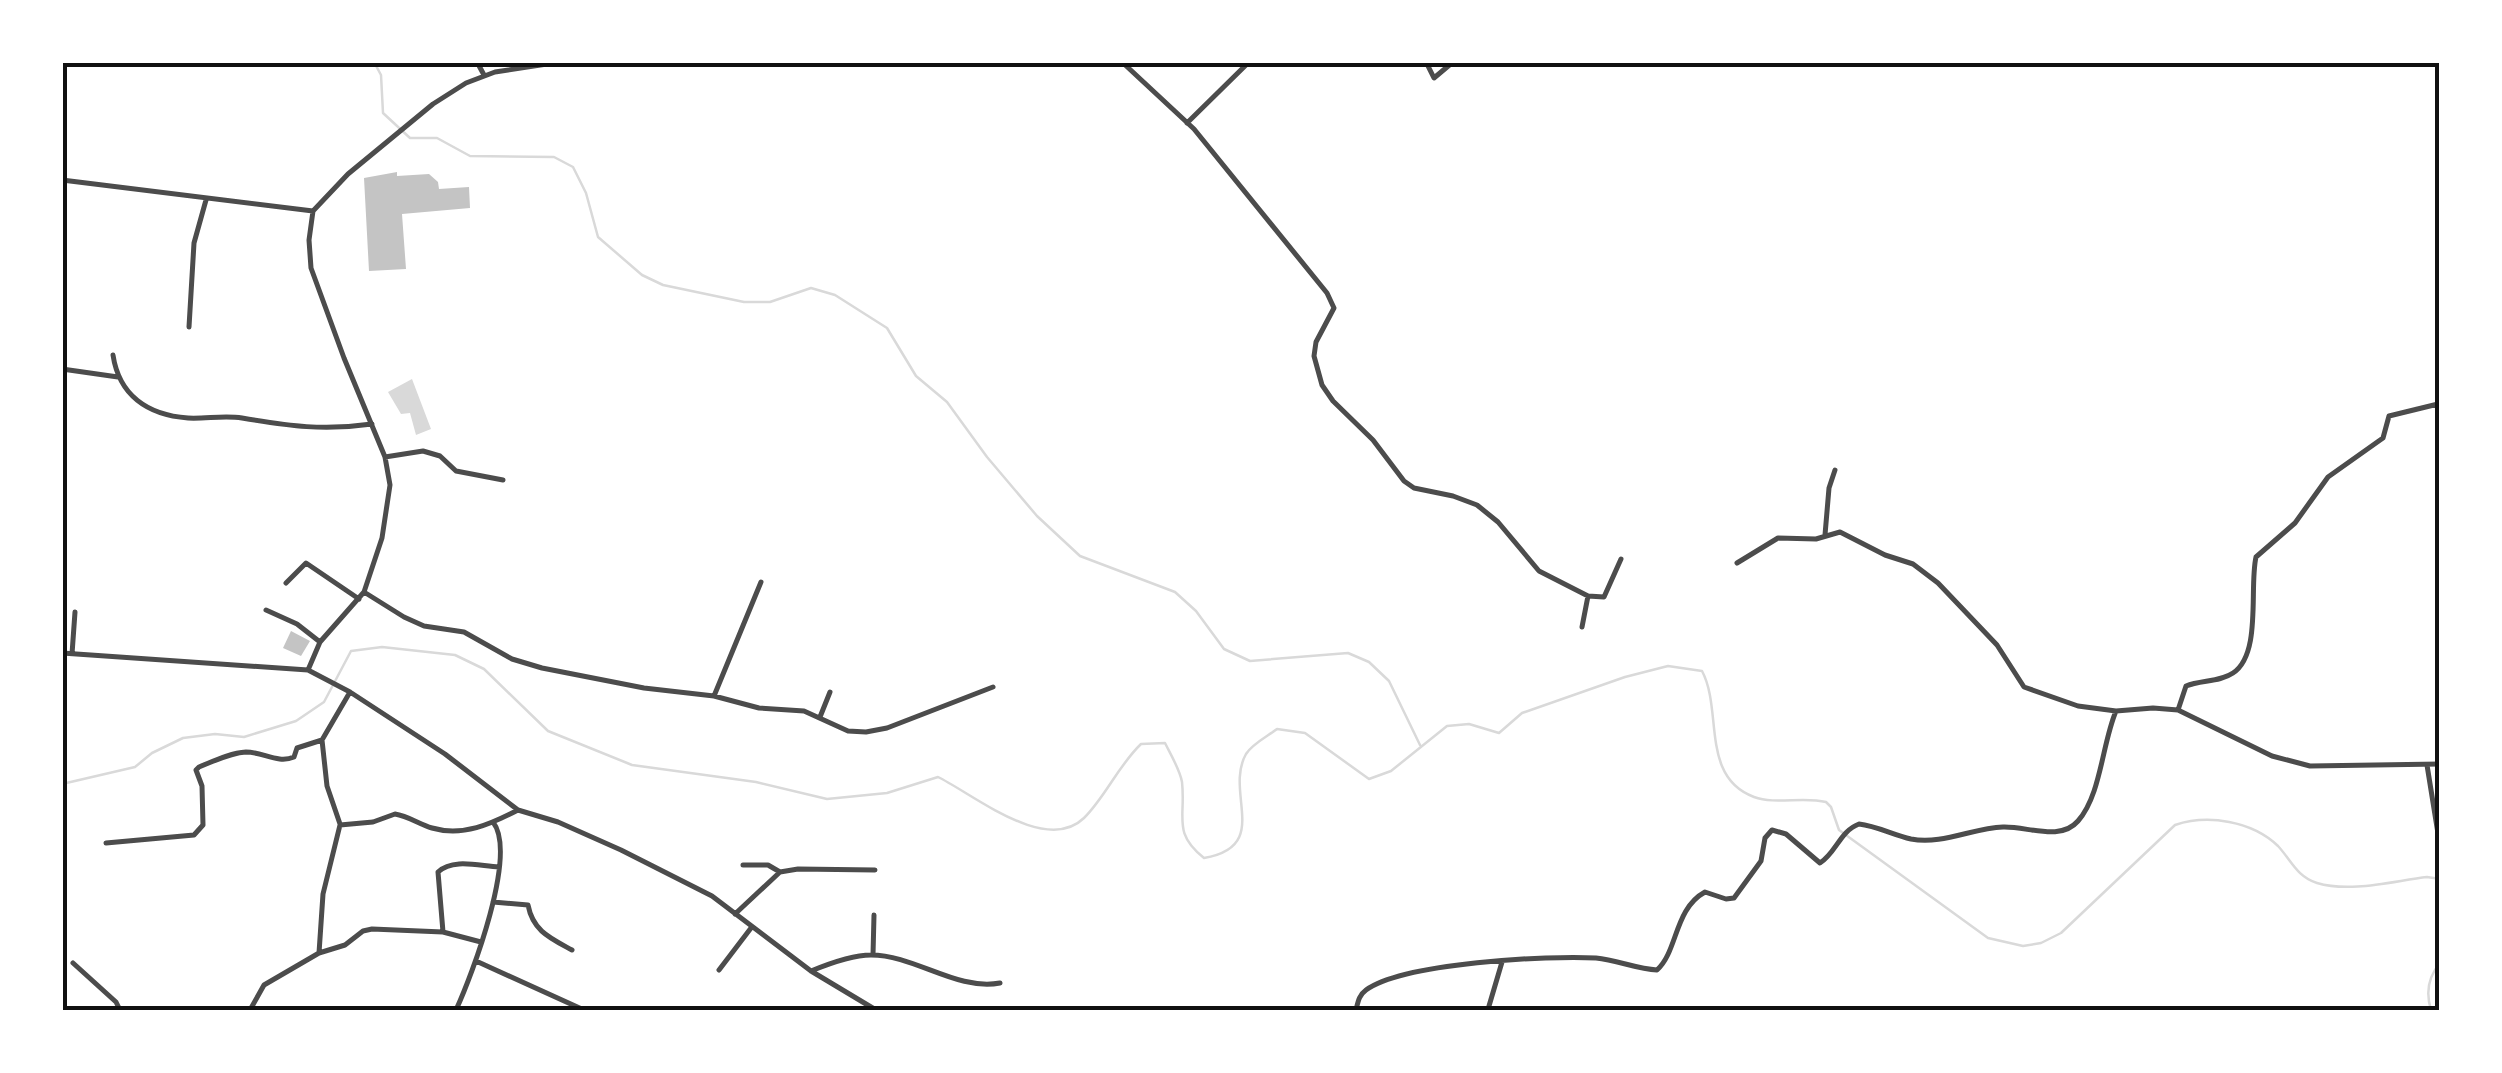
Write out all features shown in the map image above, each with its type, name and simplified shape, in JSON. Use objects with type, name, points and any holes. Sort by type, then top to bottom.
[{"type":"street","points":[[477,62],[484,75]]},
{"type":"street","points":[[308,670],[320,642],[364,592],[379,550],[390,485],[385,457],[311,268],[309,240],[314,211],[348,174],[442,97],[484,75],[560,62]]},
{"type":"street","points":[[1122,62],[1187,122],[1230,170],[1265,220],[1334,303],[1332,315],[1316,342],[1314,356],[1322,385],[1373,440],[1404,481],[1414,488],[1476,505],[1498,522],[1539,571],[1588,596],[1604,597],[1621,559]]},
{"type":"street","points":[[1187,122],[1249,62]]},
{"type":"street","points":[[1426,62],[1434,78],[1454,62]]},
{"type":"street","points":[[62,180],[314,211]]},
{"type":"street","points":[[189,327],[194,243],[206,200]]},
{"type":"street","points":[[113,354],[122,387],[140,403],[186,418],[240,417],[309,429],[372,424]]},
{"type":"street","points":[[62,368],[118,377]]},
{"type":"street","points":[[2178,710],[2186,686],[2225,676],[2241,665],[2251,635],[2256,557],[2295,522],[2328,477],[2383,438],[2389,416],[2439,407],[2440,369]]},
{"type":"street","points":[[385,457],[423,452],[440,456],[456,471],[485,480],[503,480]]},
{"type":"street","points":[[1826,536],[1829,488],[1835,470]]},
{"type":"street","points":[[1737,563],[1778,538],[1816,539],[1840,532],[1923,570],[1980,626],[2024,686],[2069,704],[2116,711],[2178,710],[2287,761],[2344,767],[2440,764]]},
{"type":"street","points":[[286,582],[306,563],[358,599]]},
{"type":"street","points":[[714,696],[761,582]]},
{"type":"street","points":[[364,592],[404,618],[424,626],[464,632],[512,658],[542,668],[644,688],[714,696],[759,708],[804,711],[848,731],[866,732],[955,704],[993,687]]},
{"type":"street","points":[[1582,627],[1588,596]]},
{"type":"street","points":[[266,610],[290,620],[320,642]]},
{"type":"street","points":[[72,654],[75,612]]},
{"type":"street","points":[[62,654],[308,670],[350,692],[446,754],[518,810],[558,822],[689,882],[811,972],[876,1010]]},
{"type":"street","points":[[319,952],[323,894],[340,824],[329,792],[322,740],[350,692]]},
{"type":"street","points":[[820,718],[830,692]]},
{"type":"street","points":[[1356,1010],[1366,990],[1396,978],[1502,962],[1592,958],[1657,970],[1663,965],[1690,904],[1705,892],[1734,898],[1761,861],[1769,832],[1776,830],[1820,863],[1851,827],[1871,825],[1913,840],[1933,840],[2006,826],[2052,832],[2072,826],[2092,798],[2116,711]]},
{"type":"street","points":[[106,844],[194,835],[203,825],[198,767],[236,753],[252,752],[286,760],[294,757],[297,748],[322,740]]},
{"type":"street","points":[[2427,765],[2440,846]]},
{"type":"street","points":[[340,824],[373,822],[394,814],[448,832],[473,829],[518,810]]},
{"type":"street","points":[[456,1010],[476,961],[492,902],[501,844],[500,832],[493,822]]},
{"type":"street","points":[[443,932],[438,872],[456,864],[498,867]]},
{"type":"street","points":[[743,865],[768,865],[780,872]]},
{"type":"street","points":[[735,914],[780,872],[875,870]]},
{"type":"street","points":[[492,902],[528,906],[530,919],[542,933],[572,950]]},
{"type":"street","points":[[873,955],[874,915]]},
{"type":"street","points":[[719,970],[751,928]]},
{"type":"street","points":[[250,1010],[264,985],[319,952],[345,946],[363,931],[443,932],[482,942]]},
{"type":"street","points":[[811,972],[854,957],[873,955],[975,983],[1000,983]]},
{"type":"street","points":[[476,961],[584,1010]]},
{"type":"street","points":[[1489,1006],[1502,962]]},
{"type":"street","points":[[73,963],[120,1010]]},
{"type":"shaded area","points":[[412,379],[431,429],[416,435],[410,413],[401,414],[388,392]]},
{"type":"building","points":[[397,172],[397,176],[429,174],[438,182],[439,189],[469,187],[470,208],[402,214],[406,269],[369,271],[364,178]]},
{"type":"building","points":[[291,631],[310,641],[301,656],[283,648]]},
{"type":"waterway","points":[[374,62],[381,75],[383,113],[410,138],[437,138],[470,156],[554,157],[573,167],[586,193],[598,237],[642,275],[663,285],[744,302],[770,302],[811,288],[835,295],[887,328],[916,376],[947,402],[1037,516],[1080,556],[1175,592],[1196,611],[1224,649],[1250,661],[1348,653],[1369,662],[1389,681],[1420,745]]},
{"type":"waterway","points":[[62,784],[135,767],[152,753],[183,738],[215,734],[244,737],[296,721],[324,702],[351,651],[382,647],[455,655],[484,669],[548,731],[632,765],[756,782],[827,799],[887,793],[938,777],[1010,818],[1050,830],[1068,828],[1084,818],[1141,744],[1165,743],[1182,782],[1184,832],[1204,858],[1224,852],[1236,842],[1241,830],[1241,769],[1246,754],[1277,729],[1305,733],[1369,779],[1391,771],[1447,726],[1469,724],[1499,733],[1522,713],[1668,666],[1702,671],[1719,759],[1737,787],[1762,799],[1826,802],[1839,830],[1988,938],[2023,946],[2061,933],[2175,825],[2201,820],[2229,822],[2256,831],[2278,846],[2304,877],[2317,883],[2357,887],[2427,877],[2440,879]]},
{"type":"waterway","points":[[2431,1010],[2429,986],[2440,963]]}]
